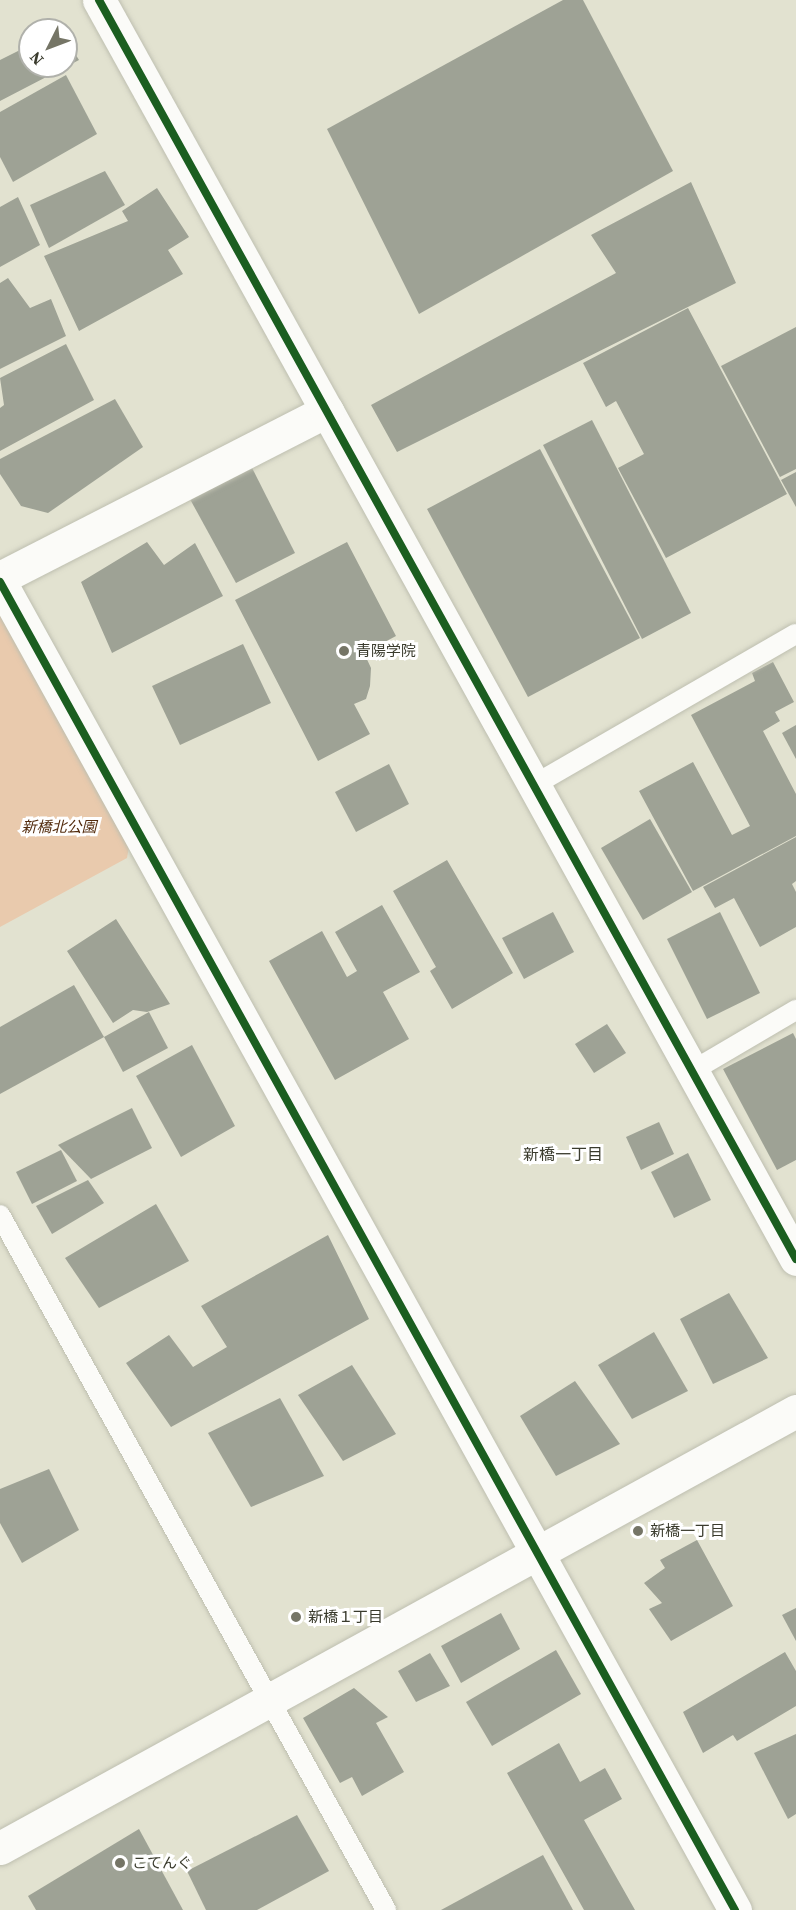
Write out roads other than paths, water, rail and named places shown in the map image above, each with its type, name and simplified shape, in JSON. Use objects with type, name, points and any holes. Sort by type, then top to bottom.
[{"type":"street","points":[[99,0],[796,1259]]},
{"type":"street","points":[[327,411],[0,580],[735,1910]]},
{"type":"street","points":[[0,1848],[796,1411]]},
{"type":"lane","points":[[534,785],[796,634]]},
{"type":"lane","points":[[692,1071],[796,1010]]},
{"type":"lane","points":[[0,1215],[386,1910]]},
{"type":"place","name":"青陽学院","points":[[344,651]]},
{"type":"place","name":"新橋一丁目","points":[[638,1531]]},
{"type":"place","name":"新橋１丁目","points":[[296,1617]]},
{"type":"place","name":"こてんぐ","points":[[120,1863]]},
{"type":"district","name":"新橋一丁目","points":[[563,1154]]},
{"type":"park label","name":"新橋北公園","points":[[59,827]]}]
